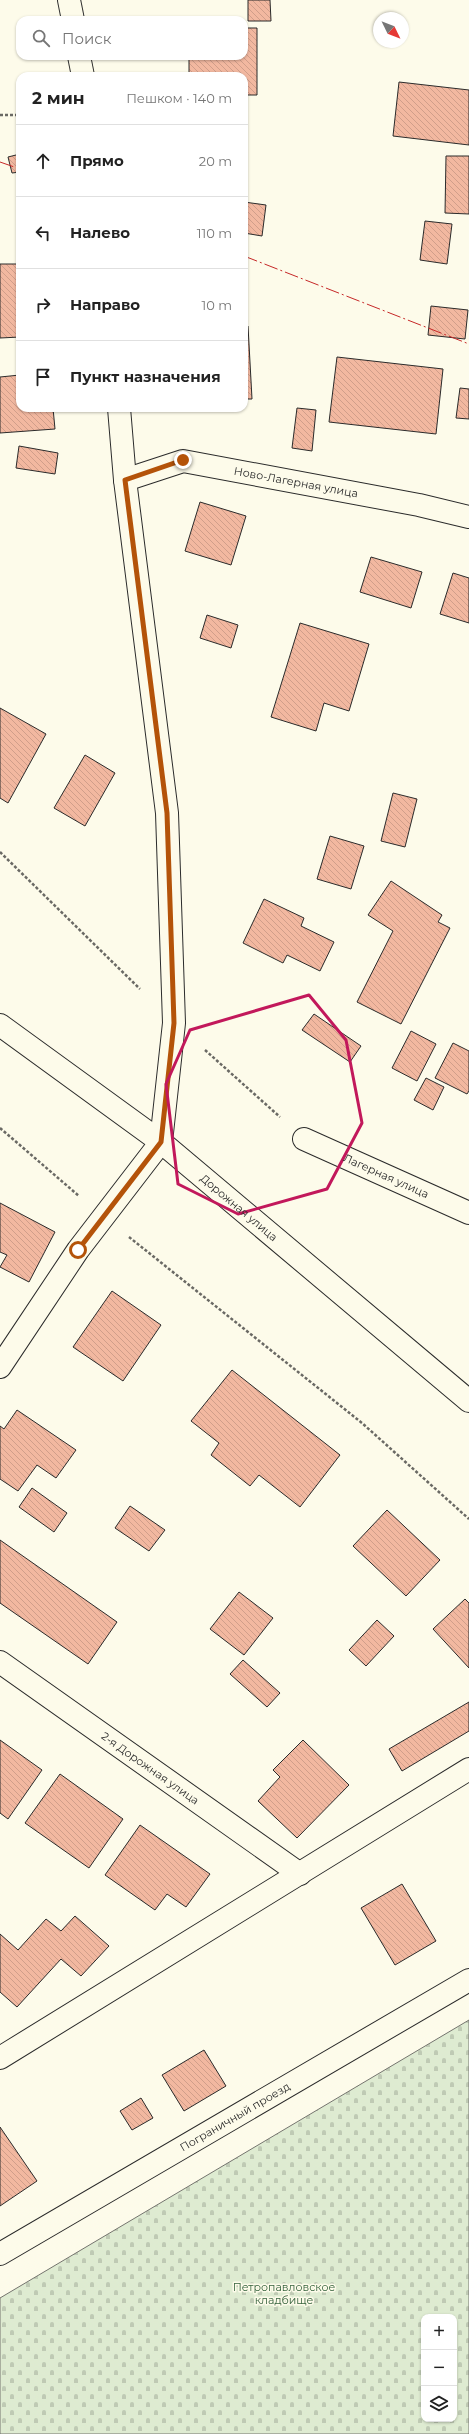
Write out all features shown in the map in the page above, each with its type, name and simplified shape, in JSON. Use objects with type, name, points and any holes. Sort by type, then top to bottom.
[{"type":"street","points":[[69,0],[72,16]]},
{"type":"street","points":[[80,60],[82,72]]},
{"type":"street","points":[[0,1367],[78,1250],[161,1142],[174,1023],[167,813],[125,480],[119,412]]},
{"type":"street","name":"Ново-Лагерная улица","points":[[125,480],[183,460],[419,505],[469,517]]},
{"type":"street","name":"Дорожная улица","points":[[0,1025],[161,1142],[469,1401]]},
{"type":"street","name":"Лагерная улица","points":[[304,1139],[469,1213]]},
{"type":"street","name":"2-я Дорожная улица","points":[[0,1662],[300,1874]]},
{"type":"street","points":[[0,2058],[469,1769]]},
{"type":"street","name":"Пограничный проезд","points":[[0,2254],[469,1980]]},
{"type":"path","points":[[0,115],[16,115]]},
{"type":"path","points":[[0,1128],[104,1217],[362,1423],[469,1519]]},
{"type":"highlighted area","points":[[309,995],[346,1040],[362,1123],[327,1189],[238,1214],[178,1184],[166,1084],[190,1030]]},
{"type":"green space","name":"Петропавловское кладбище","points":[[469,2020],[469,2434],[0,2434],[0,2298]]},
{"type":"building","points":[[248,0],[270,0],[271,21],[248,21]]},
{"type":"building","points":[[248,28],[257,28],[257,95],[248,95],[248,72],[189,72],[189,60],[248,60]]},
{"type":"building","points":[[399,82],[469,90],[469,145],[393,136]]},
{"type":"building","points":[[16,155],[16,172],[12,173],[8,157]]},
{"type":"building","points":[[446,156],[469,156],[469,214],[445,213]]},
{"type":"building","points":[[248,203],[266,205],[262,236],[248,234]]},
{"type":"building","points":[[425,221],[452,224],[447,264],[420,260]]},
{"type":"building","points":[[0,264],[16,264],[16,337],[0,338]]},
{"type":"building","points":[[431,306],[468,310],[465,339],[428,335]]},
{"type":"building","points":[[248,326],[252,399],[248,399]]},
{"type":"building","points":[[337,357],[443,369],[436,434],[329,422]]},
{"type":"building","points":[[16,375],[16,412],[53,412],[55,429],[0,433],[0,377]]},
{"type":"building","points":[[460,388],[469,389],[469,419],[456,418]]},
{"type":"building","points":[[297,408],[316,410],[312,451],[292,448]]},
{"type":"building","points":[[19,446],[58,453],[55,474],[16,468]]},
{"type":"building","points":[[200,502],[246,516],[231,565],[185,551]]},
{"type":"building","points":[[371,557],[422,572],[411,608],[360,592]]},
{"type":"building","points":[[453,573],[469,578],[469,623],[440,614]]},
{"type":"building","points":[[207,615],[238,625],[231,648],[200,638]]},
{"type":"building","points":[[300,623],[369,644],[349,711],[324,703],[316,731],[271,717]]},
{"type":"building","points":[[0,708],[46,734],[8,803],[0,798]]},
{"type":"building","points":[[85,755],[115,773],[85,826],[54,808]]},
{"type":"building","points":[[393,793],[417,799],[405,847],[381,841]]},
{"type":"building","points":[[330,836],[364,846],[351,889],[317,879]]},
{"type":"building","points":[[391,881],[442,915],[438,922],[450,928],[401,1024],[357,1002],[393,931],[368,915]]},
{"type":"building","points":[[264,899],[304,918],[301,926],[334,942],[320,971],[287,955],[283,963],[243,943]]},
{"type":"building","points":[[314,1014],[361,1046],[350,1062],[302,1030]]},
{"type":"building","points":[[411,1031],[436,1044],[417,1081],[392,1068]]},
{"type":"building","points":[[453,1043],[469,1051],[469,1091],[467,1094],[435,1078]]},
{"type":"building","points":[[426,1078],[444,1087],[433,1110],[414,1100]]},
{"type":"building","points":[[0,1203],[55,1232],[29,1282],[0,1267],[7,1255],[0,1252]]},
{"type":"building","points":[[112,1291],[161,1325],[123,1381],[73,1347]]},
{"type":"building","points":[[232,1370],[340,1455],[300,1507],[259,1475],[250,1486],[211,1455],[219,1443],[191,1421]]},
{"type":"building","points":[[17,1410],[76,1450],[56,1478],[37,1465],[18,1491],[0,1479],[0,1426],[4,1429]]},
{"type":"building","points":[[32,1488],[67,1513],[54,1532],[19,1507]]},
{"type":"building","points":[[130,1506],[165,1530],[149,1551],[115,1528]]},
{"type":"building","points":[[387,1510],[440,1560],[406,1596],[353,1546]]},
{"type":"building","points":[[0,1540],[117,1622],[88,1664],[0,1603]]},
{"type":"building","points":[[239,1592],[273,1618],[244,1655],[210,1629]]},
{"type":"building","points":[[465,1599],[469,1603],[469,1668],[433,1629]]},
{"type":"building","points":[[377,1620],[394,1636],[366,1666],[349,1650]]},
{"type":"building","points":[[243,1660],[280,1693],[267,1707],[230,1674]]},
{"type":"building","points":[[469,1702],[469,1731],[402,1771],[389,1749]]},
{"type":"building","points":[[0,1740],[42,1770],[8,1819],[0,1813]]},
{"type":"building","points":[[303,1740],[349,1785],[297,1838],[258,1801],[280,1777],[273,1770]]},
{"type":"building","points":[[60,1774],[123,1819],[89,1868],[25,1823]]},
{"type":"building","points":[[140,1825],[210,1874],[186,1907],[167,1894],[155,1910],[105,1875]]},
{"type":"building","points":[[402,1884],[436,1941],[395,1965],[361,1908]]},
{"type":"building","points":[[75,1916],[109,1946],[81,1976],[61,1959],[17,2007],[0,1992],[0,1934],[18,1950],[46,1919],[61,1931]]},
{"type":"building","points":[[204,2050],[226,2086],[184,2111],[162,2075]]},
{"type":"building","points":[[141,2098],[153,2118],[132,2130],[120,2111]]},
{"type":"building","points":[[0,2127],[37,2181],[0,2206]]},
{"type":"power","points":[[0,162],[16,168]]},
{"type":"power","points":[[248,258],[469,344]]},
{"type":"route","points":[[78,1250],[161,1142],[174,1023],[167,813],[125,480],[183,460]]}]
